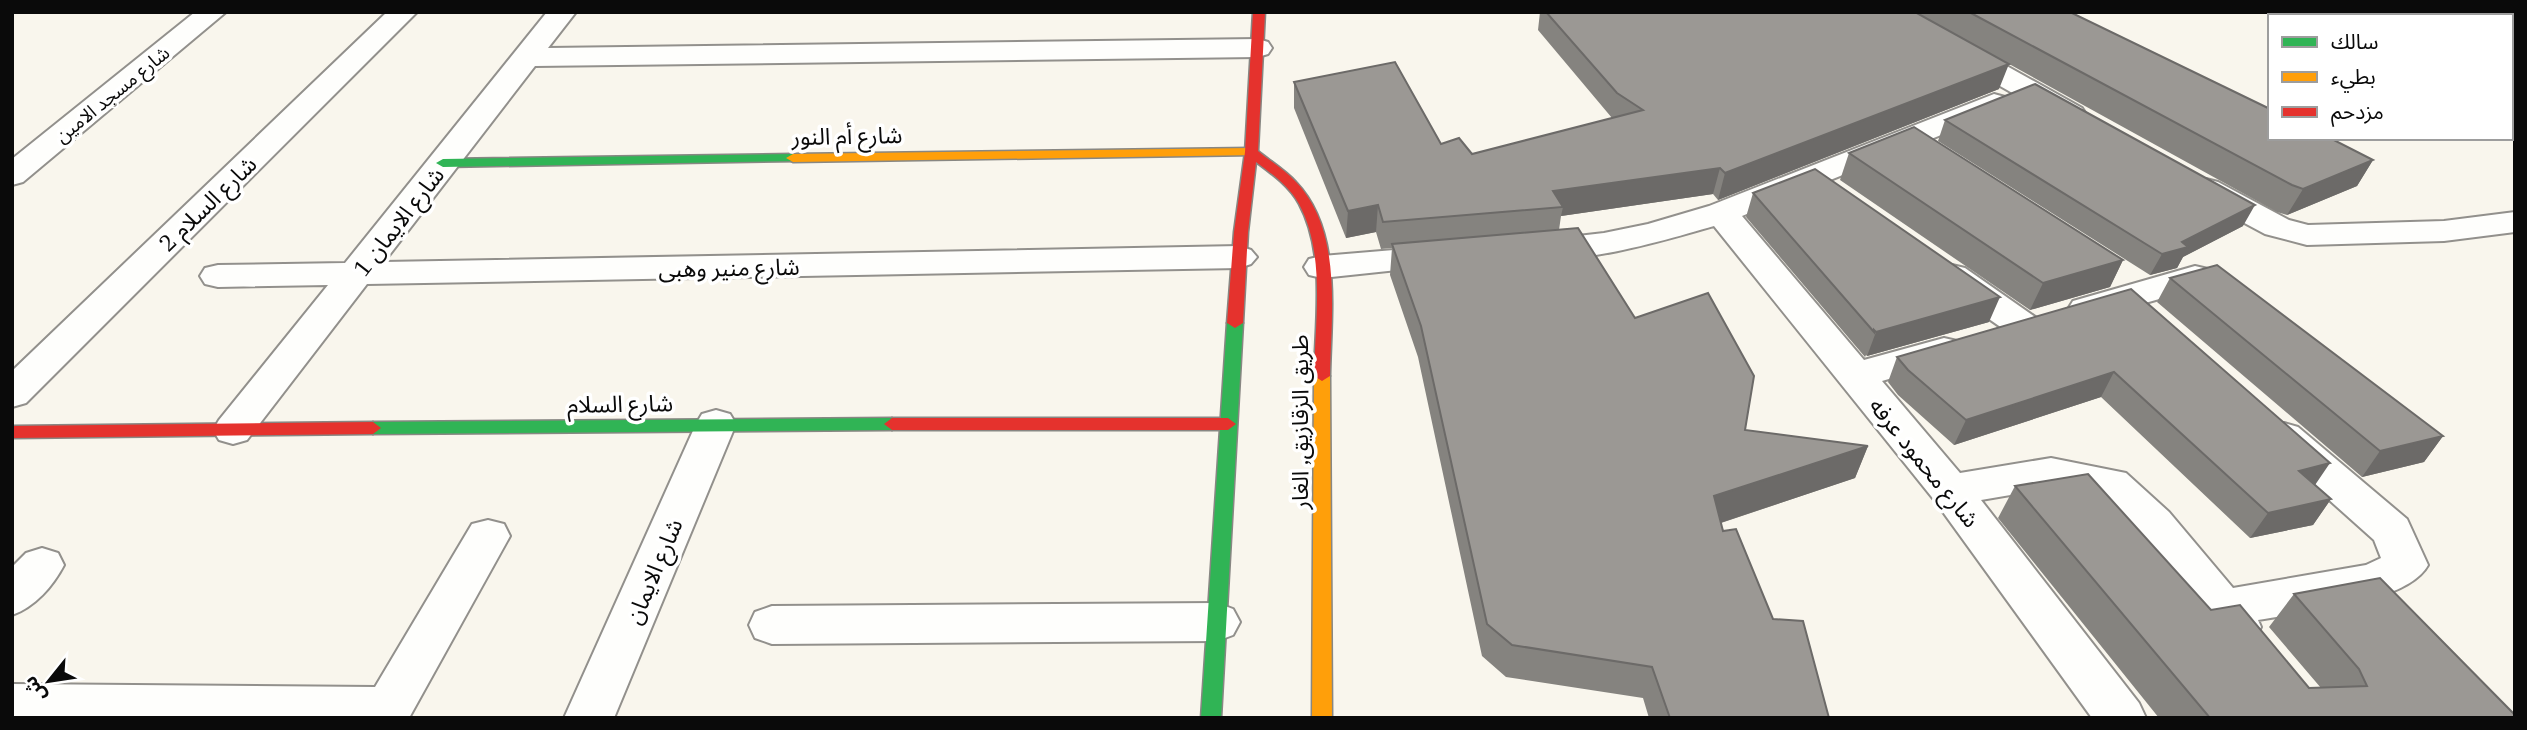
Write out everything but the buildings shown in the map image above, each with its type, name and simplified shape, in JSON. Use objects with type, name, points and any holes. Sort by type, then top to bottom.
[{"type":"street","name":"شارع مسجد الامين","points":[[12,176],[212,12]]},
{"type":"street","name":"شارع السلام 2","points":[[12,394],[403,12]]},
{"type":"street","name":"شارع الايمان 1","points":[[233,430],[562,12]]},
{"type":"street","points":[[1211,718],[1239,257],[1251,152],[1259,12]]},
{"type":"street","points":[[1934,37],[2099,129]]},
{"type":"street","points":[[527,57],[1258,48]]},
{"type":"street","points":[[1510,251],[1604,243],[1654,233],[1721,213],[2028,90]]},
{"type":"street","points":[[1908,138],[1942,160]]},
{"type":"street","name":"شارع أم النور","points":[[443,163],[1251,152]]},
{"type":"street","name":"طريق الزقازيق, الغار","points":[[1251,152],[1294,187],[1314,219],[1322,267],[1322,718]]},
{"type":"street","points":[[2182,175],[2264,221],[2289,231],[2319,236],[2444,231],[2515,222]]},
{"type":"street","points":[[1811,177],[1845,201]]},
{"type":"street","name":"شارع محمود عرفه","points":[[1721,213],[1950,490],[2121,718]]},
{"type":"street","points":[[1322,267],[1470,255]]},
{"type":"street","points":[[1923,256],[2025,327]]},
{"type":"street","name":"شارع منير وهبى","points":[[218,276],[1239,257]]},
{"type":"street","points":[[1856,376],[2194,277]]},
{"type":"street","points":[[2223,608],[2389,595],[2406,565],[2392,531],[2259,414]]},
{"type":"street","name":"شارع السلام","points":[[12,432],[716,424],[1228,425]]},
{"type":"street","name":"شارع الايمان","points":[[589,718],[716,424]]},
{"type":"street","points":[[1950,490],[2051,473],[2111,484],[2154,523],[2263,658]]},
{"type":"street","points":[[12,705],[386,713],[488,536]]},
{"type":"street","points":[[12,597],[42,565]]},
{"type":"street","points":[[772,625],[1217,622]]},
{"type":"traffic: fast","points":[[443,163],[793,158]]},
{"type":"traffic: fast","points":[[1211,718],[1235,323]]},
{"type":"traffic: fast","points":[[373,428],[892,424]]},
{"type":"traffic: slow","points":[[793,158],[1251,152]]},
{"type":"traffic: slow","points":[[1322,376],[1322,718]]},
{"type":"traffic: jam","points":[[1235,323],[1241,232],[1251,152],[1259,12]]},
{"type":"traffic: jam","points":[[1251,152],[1293,186],[1306,204],[1315,226],[1323,276],[1322,376]]},
{"type":"traffic: jam","points":[[892,424],[1228,424]]},
{"type":"traffic: jam","points":[[12,432],[373,428]]}]
